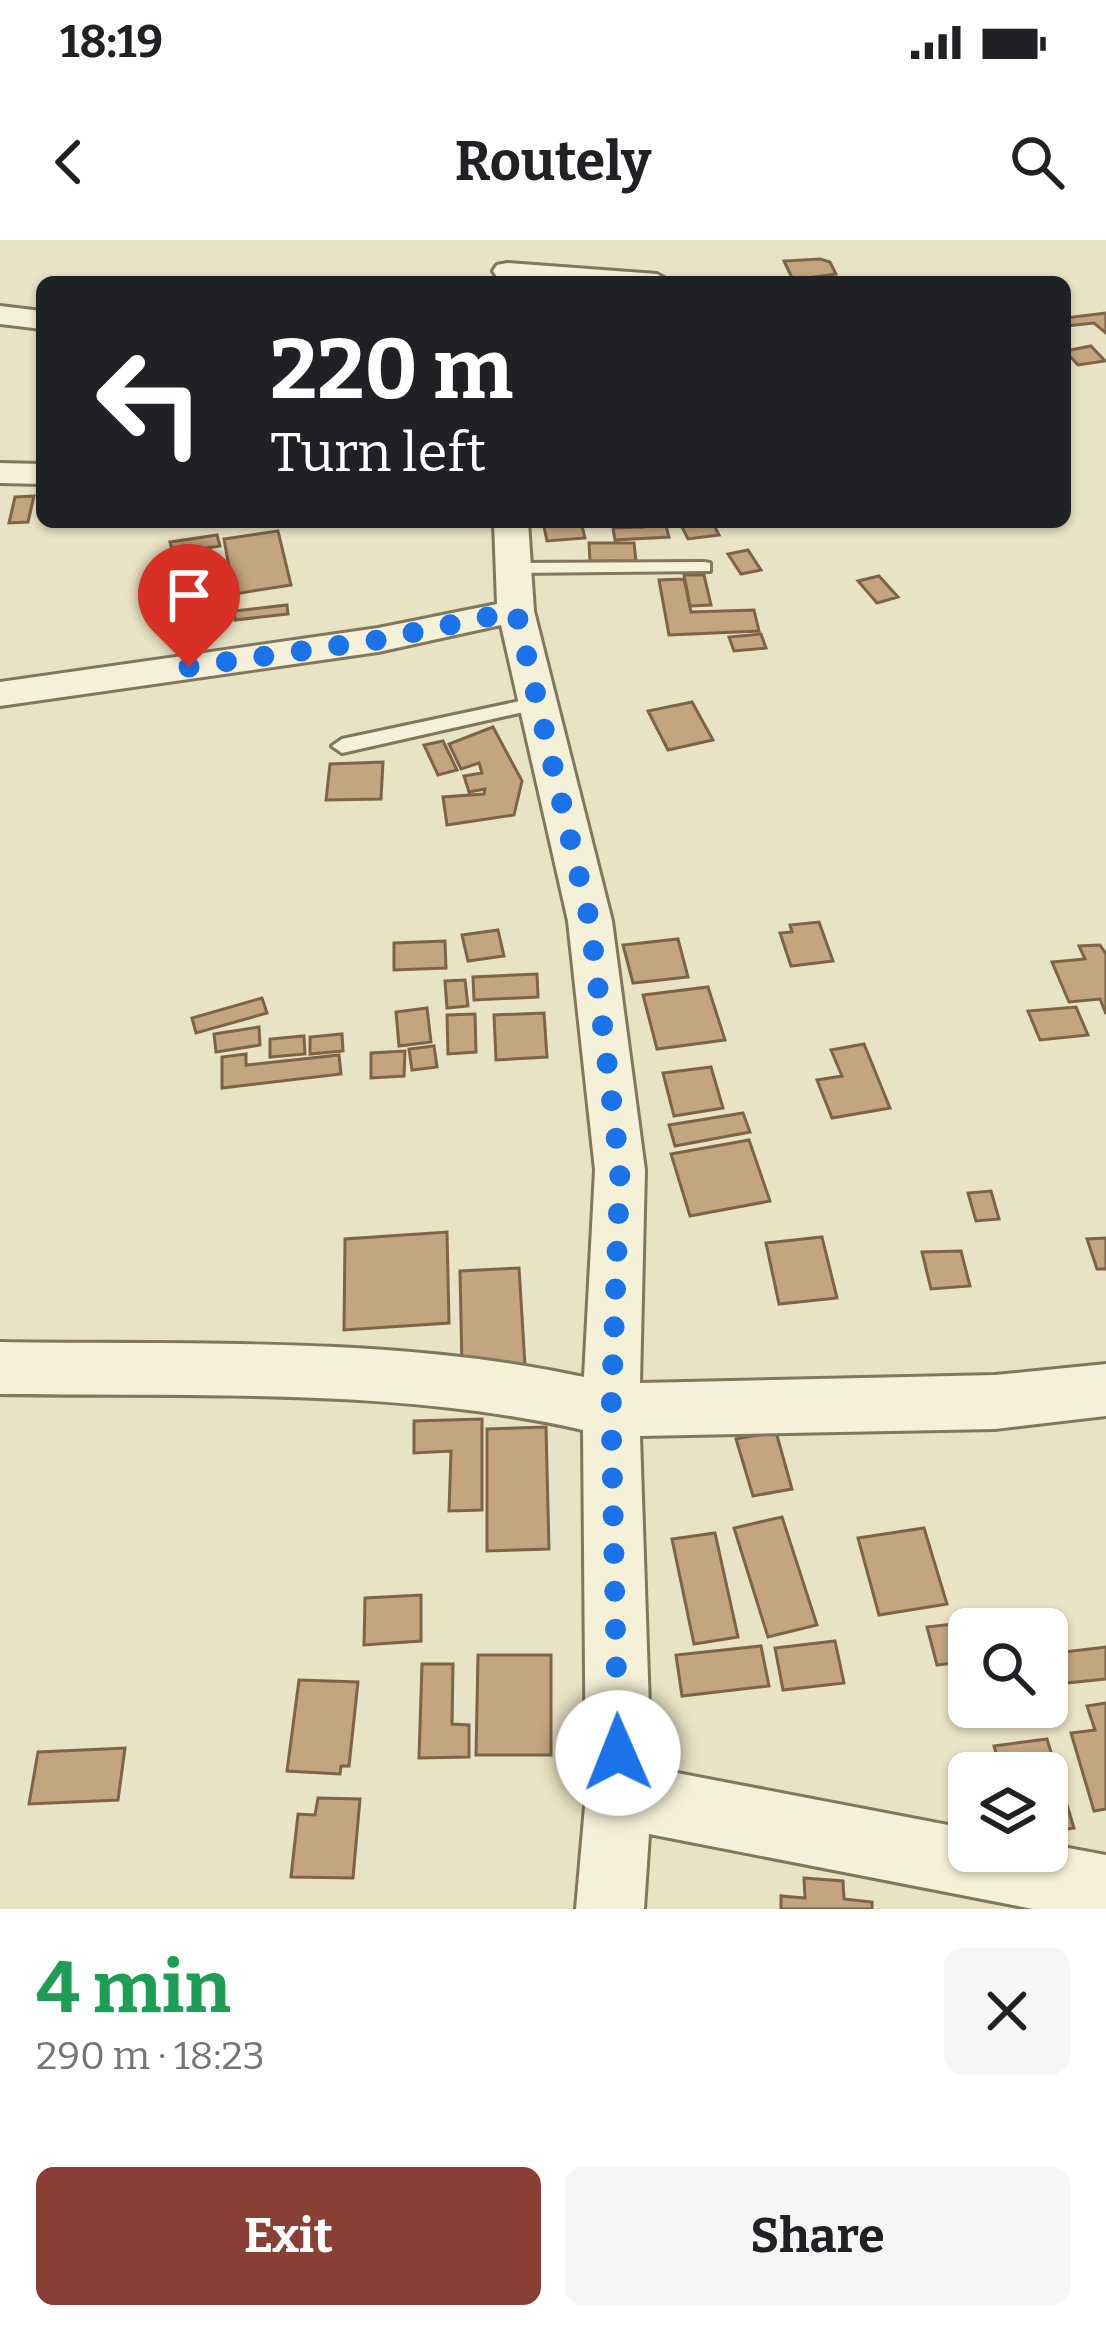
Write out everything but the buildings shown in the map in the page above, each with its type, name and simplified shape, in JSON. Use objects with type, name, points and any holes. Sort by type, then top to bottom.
[{"type":"street","points":[[506,276],[514,240]]},
{"type":"street","points":[[0,315],[36,319]]},
{"type":"street","points":[[0,472],[36,473]]},
{"type":"street","points":[[0,694],[378,640],[514,567],[539,703],[590,922],[620,1170],[611,1411],[619,1796],[610,1909]]},
{"type":"street","points":[[0,1368],[380,1378],[514,1388],[611,1411],[995,1402],[1106,1390]]},
{"type":"street","points":[[619,1796],[1106,1889]]},
{"type":"lane","points":[[514,567],[704,566]]},
{"type":"lane","points":[[342,746],[406,736],[470,714],[539,703]]},
{"type":"route","points":[[189,667],[378,640],[516,611],[590,922],[620,1170],[611,1411],[618,1753]]}]
